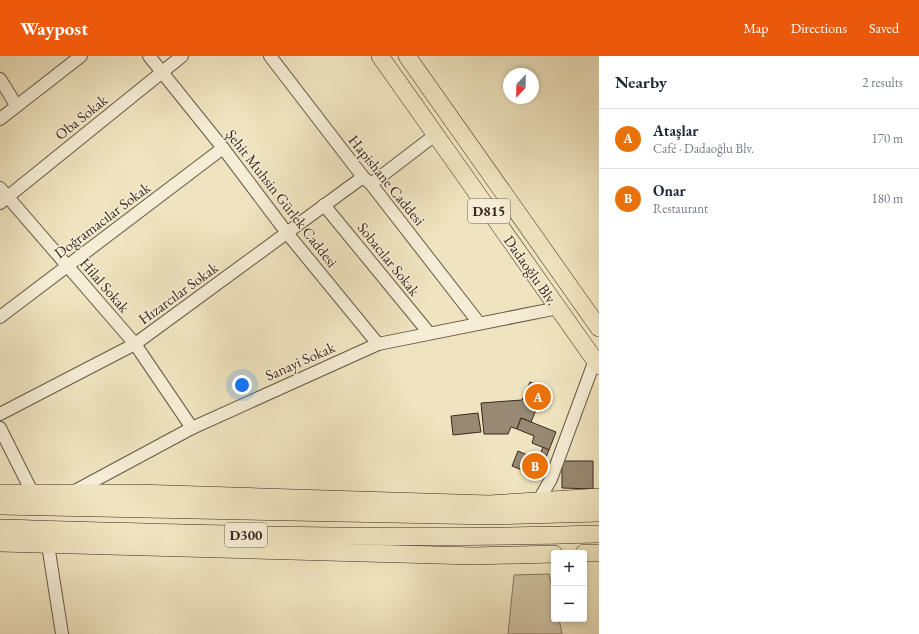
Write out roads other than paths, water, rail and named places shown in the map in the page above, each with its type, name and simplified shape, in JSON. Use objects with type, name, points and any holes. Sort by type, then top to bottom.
[{"type":"highway","name":"Dadaoğlu Blv.","points":[[380,56],[597,363]]},
{"type":"highway","name":"Dadaoğlu Blv.","points":[[407,56],[599,328]]},
{"type":"highway","points":[[0,492],[145,493],[489,504],[599,497]]},
{"type":"highway","name":"D300","points":[[0,506],[492,516],[599,513]]},
{"type":"highway","name":"D300","points":[[0,528],[308,536],[492,537],[599,534]]},
{"type":"highway","points":[[0,543],[474,556],[551,554]]},
{"type":"highway","points":[[587,553],[599,553]]},
{"type":"street","points":[[0,119],[16,105],[81,56]]},
{"type":"street","name":"Şehit Muhsin Gürlek Caddesi","points":[[149,56],[223,148],[287,233],[378,344]]},
{"type":"street","name":"Oba Sokak","points":[[3,196],[182,56]]},
{"type":"street","name":"Hapishane Caddesi","points":[[270,56],[479,323]]},
{"type":"street","points":[[0,79],[16,105]]},
{"type":"street","name":"Hızarcılar Sokak","points":[[0,414],[135,344],[324,205],[367,181],[435,135]]},
{"type":"street","name":"Doğramacılar Sokak","points":[[0,317],[223,148]]},
{"type":"street","name":"Hilal Sokak","points":[[3,196],[68,266],[135,344],[192,428]]},
{"type":"street","name":"Sobacılar Sokak","points":[[324,205],[429,333]]},
{"type":"street","name":"Sanayi Sokak","points":[[73,493],[192,428],[378,344],[558,308]]},
{"type":"street","points":[[539,500],[551,479],[597,363]]},
{"type":"street","points":[[0,428],[32,492]]},
{"type":"street","points":[[48,545],[62,634]]},
{"type":"place","name":"Ataşlar","points":[[538,397]]},
{"type":"place","name":"Onar","points":[[535,466]]}]
